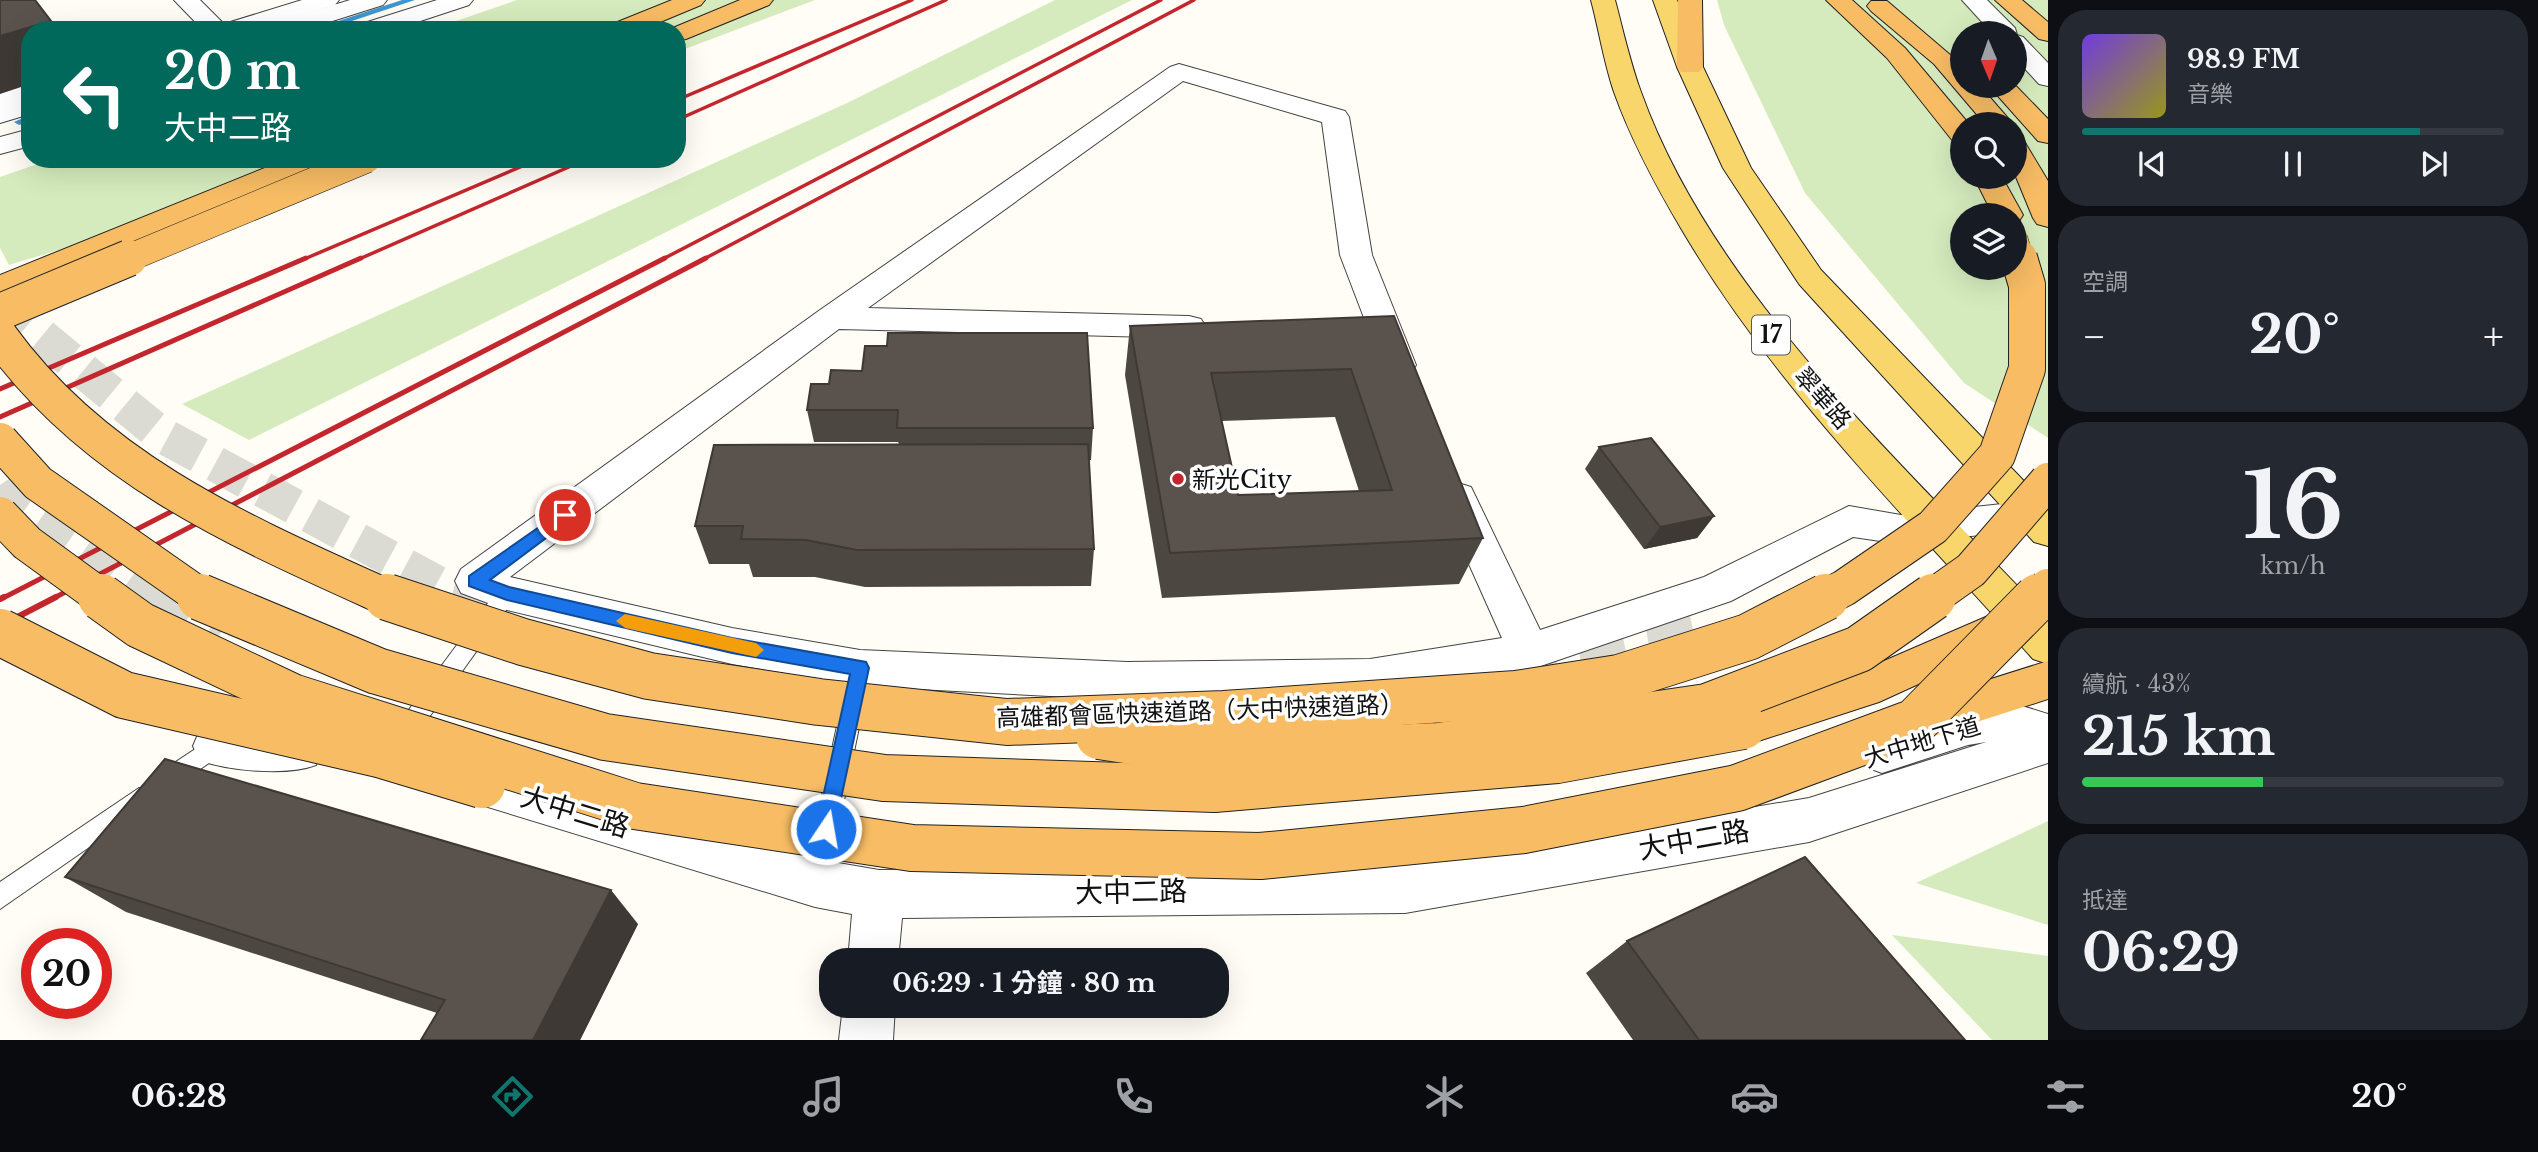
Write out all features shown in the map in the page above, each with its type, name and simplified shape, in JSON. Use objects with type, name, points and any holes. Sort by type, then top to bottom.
[{"type":"highway","points":[[642,21],[693,0]]},
{"type":"highway","points":[[680,21],[730,0]]},
{"type":"highway","points":[[686,30],[761,0]]},
{"type":"highway","points":[[1690,0],[1690,67]]},
{"type":"highway","points":[[1812,0],[1871,55],[1932,99]]},
{"type":"highway","points":[[1838,0],[1896,53],[1950,120]]},
{"type":"highway","points":[[1872,0],[1950,68]]},
{"type":"highway","points":[[1904,0],[1950,39]]},
{"type":"highway","points":[[2007,0],[2048,34]]},
{"type":"highway","points":[[1976,98],[1989,112]]},
{"type":"highway","points":[[2013,98],[2048,135]]},
{"type":"highway","points":[[0,286],[291,168]]},
{"type":"highway","points":[[0,312],[345,168]]},
{"type":"highway","points":[[2027,169],[2048,218]]},
{"type":"highway","name":"高雄都會區快速道路（大中快速道路）","points":[[0,337],[29,377],[120,458],[241,532],[400,603],[523,642],[649,676],[819,702],[1006,722],[1224,714],[1516,694],[1619,678],[1748,637],[1844,588],[1933,527],[1997,455],[2027,369],[2026,280]]},
{"type":"highway","points":[[0,441],[38,483],[200,597],[377,671],[605,737],[884,778],[1214,789],[1557,760],[1743,726],[1864,688],[2042,612]]},
{"type":"highway","points":[[1006,722],[1225,755],[1439,746],[1707,707],[1859,649],[1971,570],[2044,510]]},
{"type":"highway","points":[[0,515],[27,543],[140,625],[292,697],[635,806]]},
{"type":"highway","points":[[1915,722],[2042,612]]},
{"type":"highway","points":[[0,632],[30,645],[92,682],[164,706],[379,754],[489,787],[573,804],[635,806],[912,848],[1259,856],[1524,830],[1737,788],[1915,722],[2048,680]]},
{"type":"main road","name":"翠華路","points":[[1603,0],[1626,91],[1647,143],[1737,293],[1819,395],[1937,525],[2042,612]]},
{"type":"main road","points":[[1665,0],[1690,67],[1737,168],[1810,277],[2044,510]]},
{"type":"street","points":[[186,0],[208,21]]},
{"type":"street","points":[[258,21],[327,0]]},
{"type":"street","points":[[307,21],[375,0]]},
{"type":"street","points":[[395,21],[461,0]]},
{"type":"street","points":[[1974,0],[1994,21]]},
{"type":"street","points":[[2027,56],[2048,78]]},
{"type":"street","points":[[491,587],[832,318],[1179,72],[1335,117],[1370,332],[1412,394]]},
{"type":"street","points":[[0,100],[21,94]]},
{"type":"street","points":[[0,115],[21,109]]},
{"type":"street","points":[[0,146],[21,140]]},
{"type":"street","points":[[832,318],[1218,328]]},
{"type":"street","points":[[1445,468],[1529,652]]},
{"type":"street","points":[[491,587],[732,646],[860,668],[1127,681],[1370,678],[1529,652],[1717,589],[1849,521],[1894,528],[1937,525],[2044,510]]},
{"type":"street","points":[[1729,627],[1811,596],[1875,557],[1894,528]]},
{"type":"street","name":"大中地下道","points":[[1837,768],[1968,725],[2003,720],[2048,734]]},
{"type":"street","name":"大中二路","points":[[215,746],[388,756],[815,883],[879,894],[1405,889],[1809,820],[2048,743]]},
{"type":"street","points":[[874,948],[879,894]]},
{"type":"street","points":[[866,1040],[868,1018]]},
{"type":"lane","points":[[388,756],[491,587]]},
{"type":"lane","points":[[815,883],[860,668]]},
{"type":"lane","points":[[0,897],[215,746]]},
{"type":"green space","points":[[517,0],[815,0],[686,49],[686,21],[456,21]]},
{"type":"green space","points":[[1055,0],[1132,0],[249,440],[182,404],[847,103]]},
{"type":"green space","points":[[1717,0],[2048,0],[2048,438],[1964,383],[1805,193],[1724,25]]},
{"type":"green space","points":[[26,168],[329,168],[9,265],[0,248],[0,177]]},
{"type":"green space","points":[[2048,821],[2048,925],[1916,883]]},
{"type":"green space","points":[[1892,935],[2048,956],[2048,1040],[1992,1040]]},
{"type":"building","points":[[0,0],[35,0],[51,21],[21,21],[21,30],[0,36]]},
{"type":"building","points":[[1394,316],[1483,538],[1170,553],[1130,326]],"holes":[[[1351,369],[1392,490],[1238,495],[1211,373]]]},
{"type":"building","points":[[888,333],[1087,333],[1093,428],[897,428],[898,410],[807,410],[811,384],[829,384],[831,370],[862,371],[865,346],[887,346]]},
{"type":"building","points":[[1651,438],[1714,516],[1660,527],[1599,447]]},
{"type":"building","points":[[1088,444],[1094,549],[857,550],[806,540],[741,539],[743,526],[695,526],[714,445]]},
{"type":"building","points":[[165,759],[611,890],[533,1040],[421,1040],[445,1000],[65,877]]},
{"type":"building","points":[[1805,857],[1965,1040],[1699,1040],[1627,941]]},
{"type":"waterway","points":[[344,21],[411,0]]},
{"type":"tunnel","points":[[0,302],[160,434],[449,590],[485,599]]},
{"type":"tunnel","points":[[0,485],[14,505],[150,599]]},
{"type":"tunnel","points":[[147,597],[214,643]]},
{"type":"tunnel","points":[[478,597],[511,605]]},
{"type":"tunnel","points":[[1511,669],[1716,629]]},
{"type":"railway","points":[[686,96],[912,0]]},
{"type":"railway","points":[[686,116],[946,0]]},
{"type":"railway","points":[[661,260],[1161,0]]},
{"type":"railway","points":[[702,260],[1194,0]]},
{"type":"railway","points":[[302,260],[518,168]]},
{"type":"railway","points":[[357,260],[567,168]]},
{"type":"railway","points":[[0,389],[306,258]]},
{"type":"railway","points":[[0,417],[361,258]]},
{"type":"railway","points":[[1,599],[665,258]]},
{"type":"railway","points":[[52,599],[706,258]]},
{"type":"railway","points":[[0,599],[4,597]]},
{"type":"railway","points":[[0,626],[56,597]]},
{"type":"slow traffic","points":[[625,621],[756,650]]},
{"type":"place","name":"新光City","points":[[1178,479]]},
{"type":"route","points":[[565,515],[475,581],[507,593],[732,646],[860,668],[826,829]]}]
